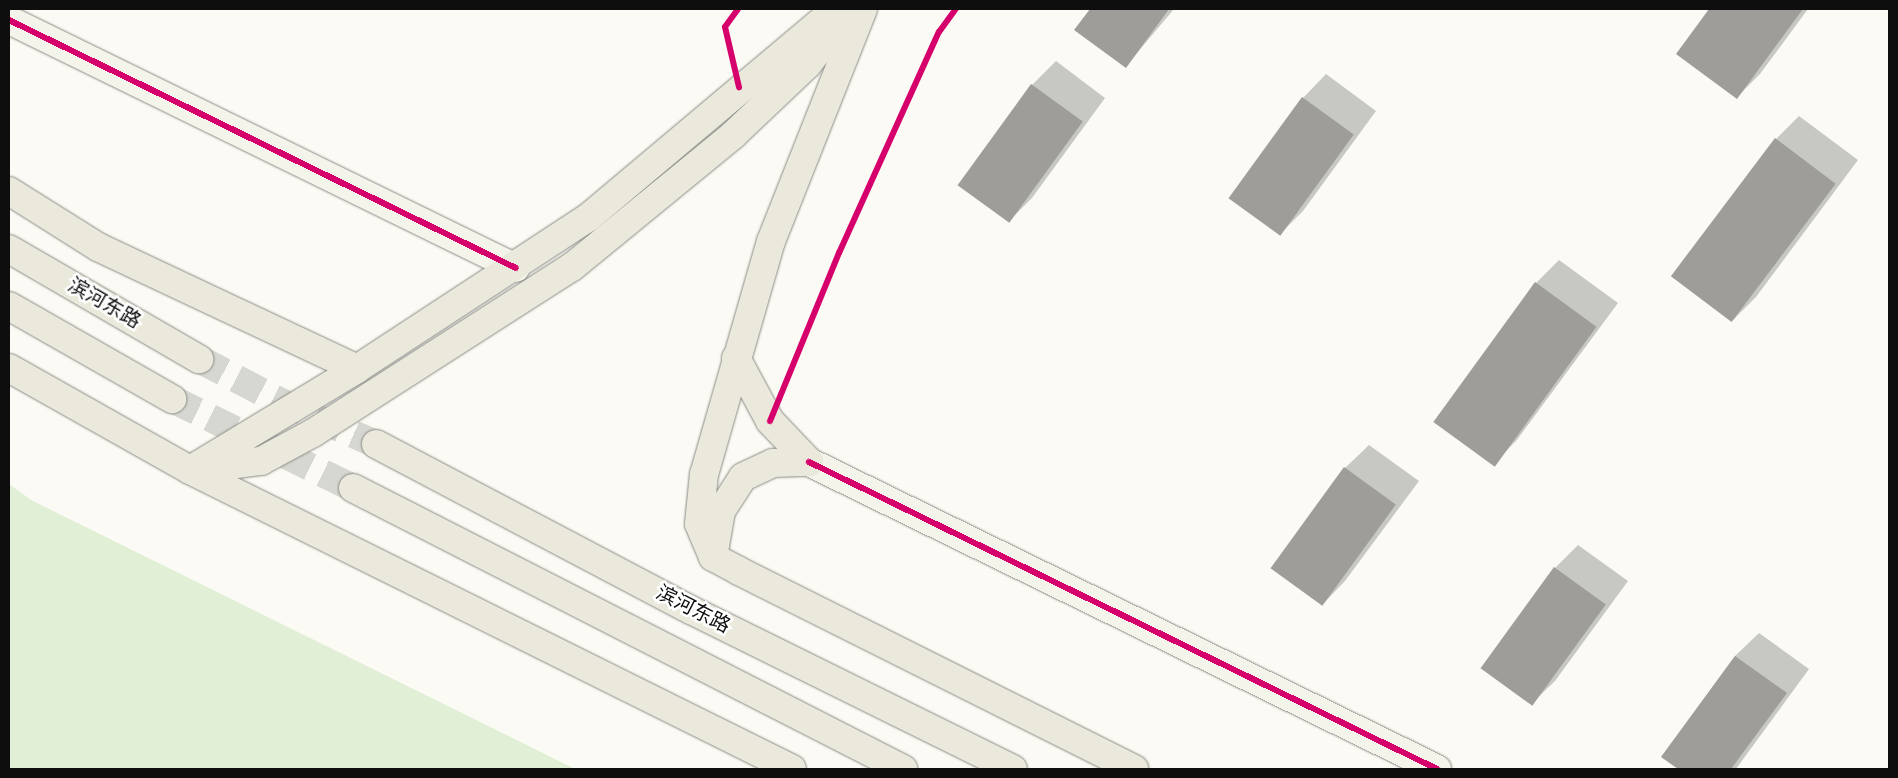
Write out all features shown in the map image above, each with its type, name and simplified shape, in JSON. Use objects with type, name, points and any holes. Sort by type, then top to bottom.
[{"type":"main road","points":[[190,470],[357,369],[516,268],[597,211],[836,9]]},
{"type":"main road","points":[[190,470],[261,461],[314,434],[572,268],[739,129],[807,66],[851,9]]},
{"type":"main road","points":[[863,9],[771,241],[704,474],[699,524],[713,557],[1134,769]]},
{"type":"main road","points":[[9,191],[98,247],[357,369]]},
{"type":"main road","name":"滨河东路","points":[[9,249],[199,359]]},
{"type":"main road","points":[[9,306],[172,399]]},
{"type":"main road","points":[[736,358],[770,421],[809,462]]},
{"type":"main road","points":[[9,368],[190,470],[792,769]]},
{"type":"main road","name":"滨河东路","points":[[376,444],[674,601],[1013,769]]},
{"type":"main road","points":[[713,557],[721,511],[743,477],[773,463],[809,462]]},
{"type":"main road","points":[[353,488],[903,769]]},
{"type":"street","points":[[9,20],[516,268]]},
{"type":"street","points":[[809,462],[1437,769]]},
{"type":"green space","points":[[9,484],[31,500],[575,769],[9,769]]},
{"type":"building","points":[[1090,9],[1169,9],[1126,68],[1074,30]]},
{"type":"building","points":[[1709,9],[1803,9],[1737,99],[1676,54]]},
{"type":"building","points":[[1031,84],[1083,122],[1009,223],[958,185]]},
{"type":"building","points":[[1302,97],[1354,135],[1280,236],[1229,198]]},
{"type":"building","points":[[1775,138],[1836,184],[1732,322],[1671,276]]},
{"type":"building","points":[[1535,282],[1596,327],[1495,467],[1433,422]]},
{"type":"building","points":[[1344,467],[1396,505],[1322,606],[1271,568]]},
{"type":"building","points":[[1554,567],[1606,605],[1532,706],[1481,668]]},
{"type":"building","points":[[1735,656],[1787,693],[1731,769],[1678,769],[1661,757]]},
{"type":"tunnel","points":[[199,359],[277,400],[376,444]]},
{"type":"tunnel","points":[[172,399],[353,488]]},
{"type":"cycle path","points":[[738,9],[725,27],[739,87]]},
{"type":"cycle path","points":[[770,421],[839,253],[939,32],[956,9]]},
{"type":"cycle path","points":[[9,20],[516,268]]},
{"type":"cycle path","points":[[809,462],[1437,769]]}]
